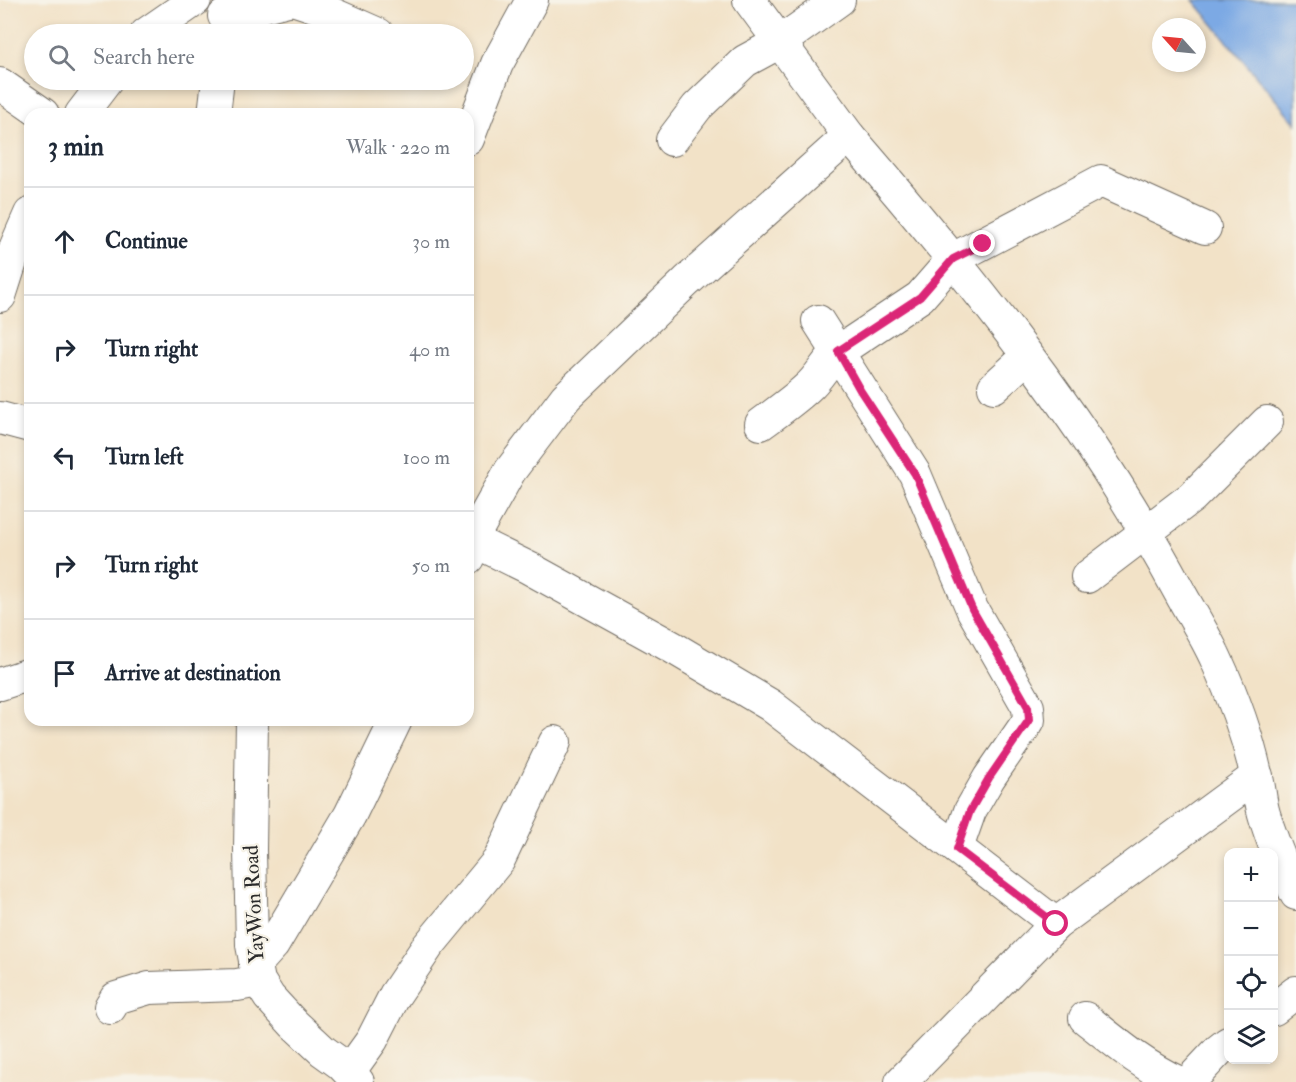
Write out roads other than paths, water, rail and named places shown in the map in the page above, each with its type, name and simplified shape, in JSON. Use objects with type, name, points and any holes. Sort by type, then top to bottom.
[{"type":"street","points":[[160,24],[195,0]]},
{"type":"street","points":[[224,17],[288,0]]},
{"type":"street","points":[[296,0],[355,24]]},
{"type":"street","points":[[472,108],[476,79],[497,64],[532,0]]},
{"type":"street","points":[[749,0],[849,136],[953,259],[1082,430],[1148,532],[1215,657],[1239,712],[1257,776],[1263,813],[1281,863],[1296,894]]},
{"type":"street","points":[[672,140],[697,107],[745,61],[780,42],[839,0]]},
{"type":"street","points":[[0,84],[34,108]]},
{"type":"street","points":[[86,108],[99,90]]},
{"type":"street","points":[[215,108],[217,90]]},
{"type":"street","points":[[474,537],[510,471],[566,397],[687,281],[849,136]]},
{"type":"street","points":[[762,424],[807,388],[823,372],[828,360],[838,351],[920,297],[953,259],[1101,181],[1205,228]]},
{"type":"street","points":[[0,296],[24,228]]},
{"type":"street","points":[[818,321],[915,474],[972,609],[1028,707],[1029,720],[989,778],[970,811],[957,849]]},
{"type":"street","points":[[994,387],[1027,357]]},
{"type":"street","points":[[0,418],[24,424]]},
{"type":"street","points":[[1087,577],[1192,497],[1267,422]]},
{"type":"street","points":[[474,548],[539,573],[662,641],[770,705],[1056,924]]},
{"type":"street","points":[[0,684],[24,676]]},
{"type":"street","name":"YayWon Road","points":[[252,726],[250,850],[252,945],[257,973],[269,997],[293,1023],[354,1077]]},
{"type":"street","points":[[110,1008],[116,998],[149,988],[237,986],[257,973],[350,814],[393,726]]},
{"type":"street","points":[[354,1077],[395,995],[428,946],[499,860],[555,742]]},
{"type":"street","points":[[901,1082],[1056,924],[1257,776]]},
{"type":"street","points":[[1278,1006],[1296,992]]},
{"type":"street","points":[[1085,1018],[1125,1051],[1157,1072],[1179,1082]]},
{"type":"street","points":[[1189,1082],[1224,1046]]},
{"type":"water","points":[[1193,0],[1296,0],[1296,124]]}]
